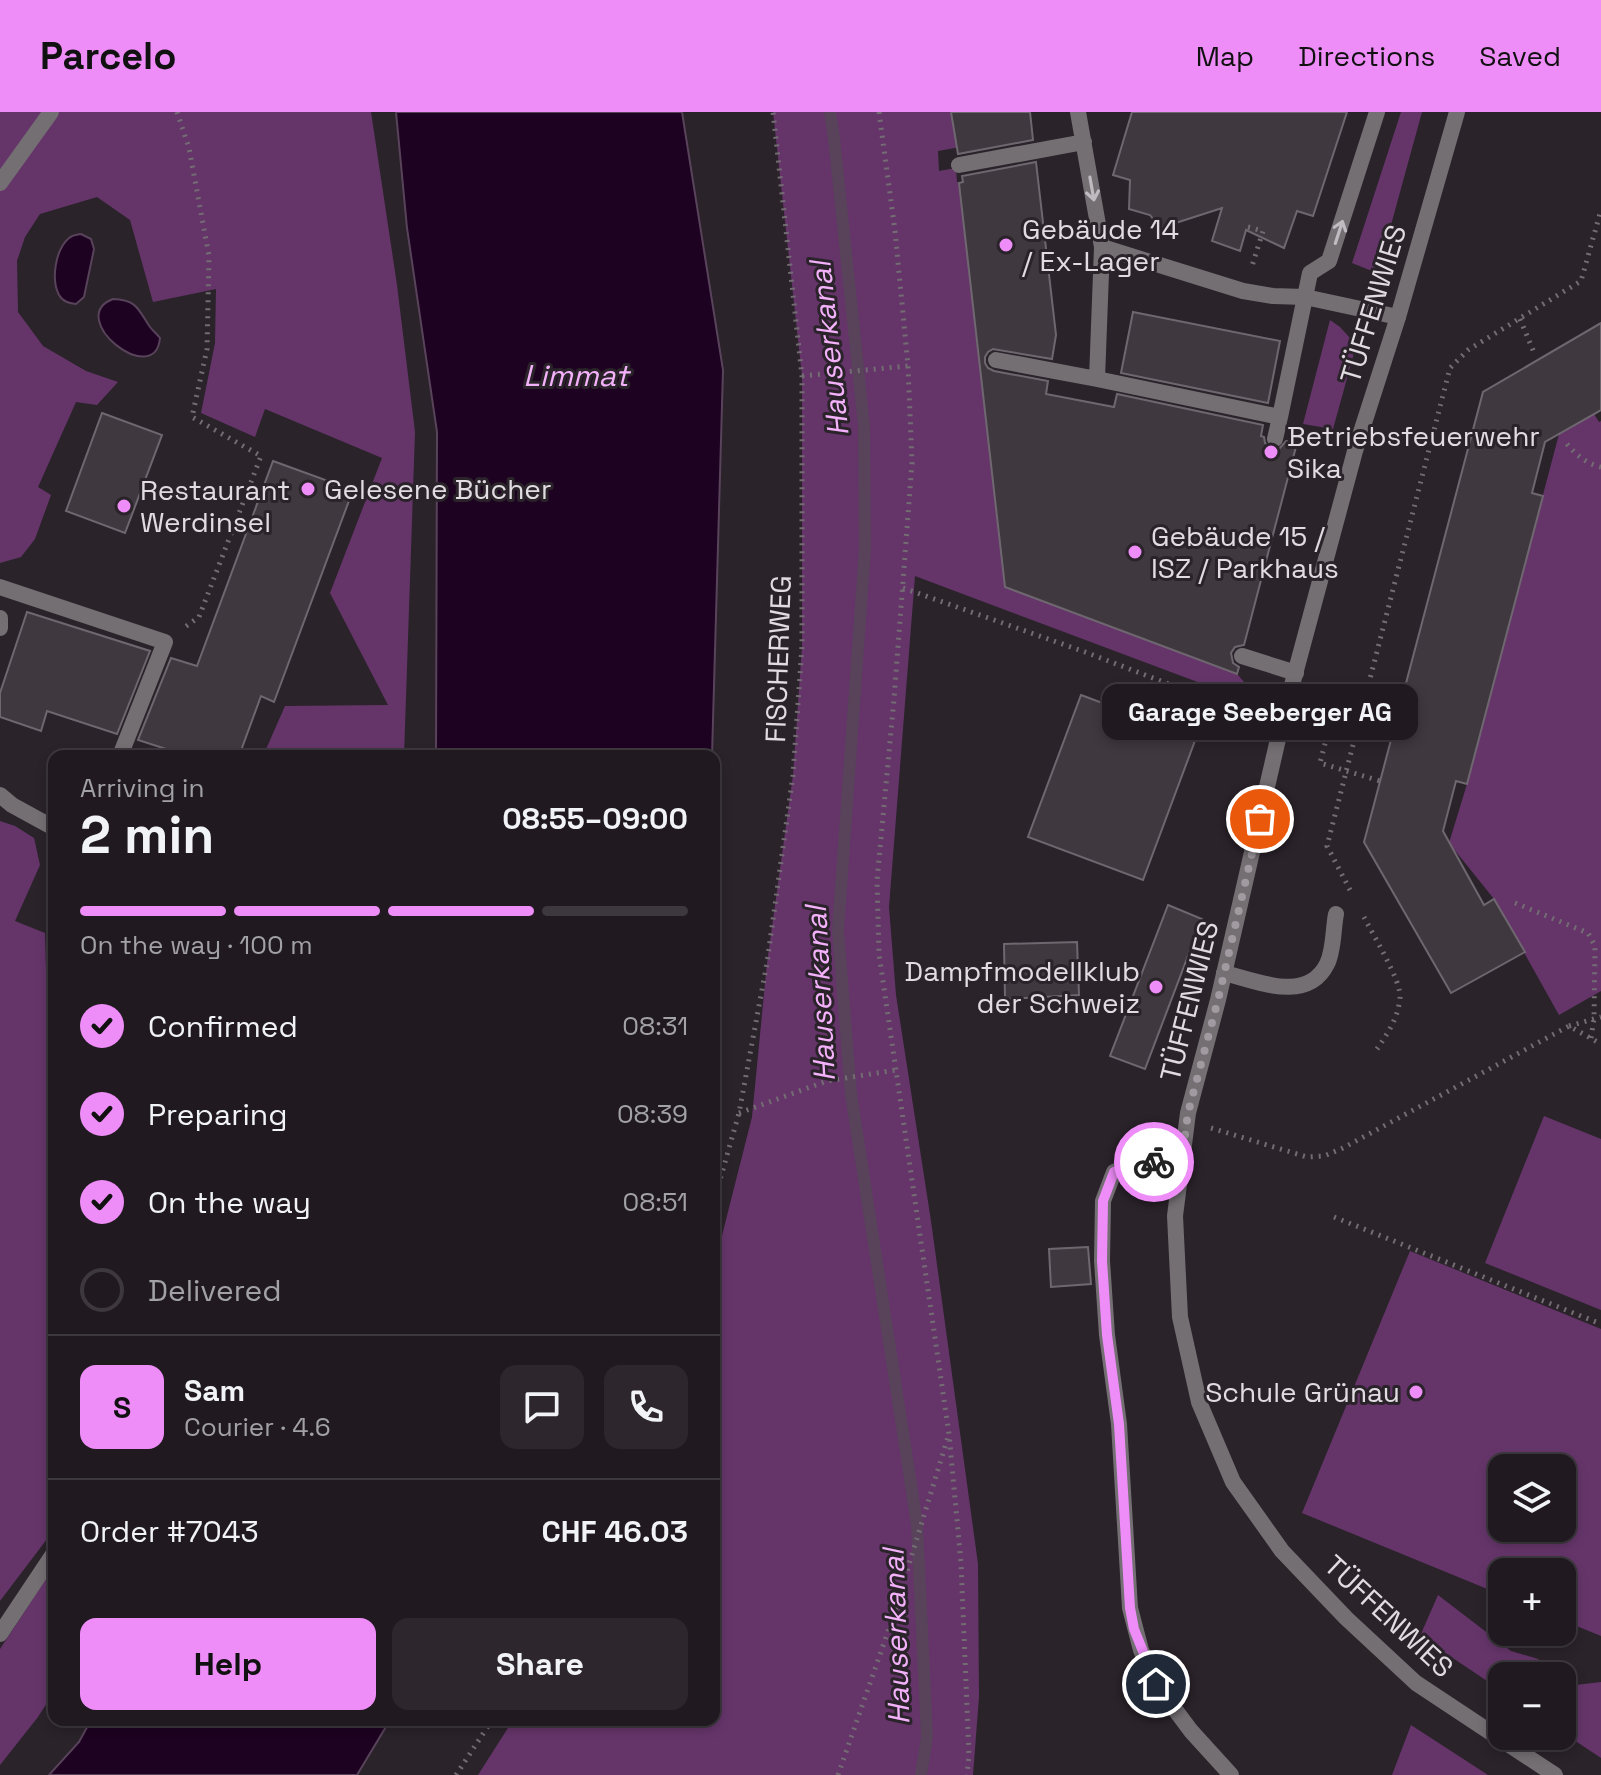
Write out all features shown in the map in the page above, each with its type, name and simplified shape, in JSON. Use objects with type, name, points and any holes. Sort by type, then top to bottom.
[{"type":"street","points":[[0,183],[51,112]]},
{"type":"street","points":[[1078,112],[1102,247],[1097,379]]},
{"type":"street","points":[[1275,439],[1310,273],[1329,261],[1377,112]]},
{"type":"street","name":"TÜFFENWIES","points":[[1457,112],[1398,317],[1355,451],[1281,726],[1188,1113],[1175,1216],[1180,1317],[1199,1402],[1233,1482],[1282,1551],[1346,1618],[1416,1683],[1555,1775]]},
{"type":"street","points":[[959,165],[1084,142]]},
{"type":"street","points":[[1102,247],[1243,291],[1305,297],[1398,317]]},
{"type":"street","points":[[996,360],[1280,417]]},
{"type":"street","points":[[0,587],[165,642],[122,750]]},
{"type":"street","points":[[0,618],[0,628]]},
{"type":"street","points":[[1242,656],[1296,673]]},
{"type":"street","points":[[0,795],[48,825]]},
{"type":"street","points":[[1224,973],[1286,988],[1317,979],[1328,961],[1336,914]]},
{"type":"street","points":[[1181,1165],[1137,1161],[1114,1172],[1103,1201],[1102,1261],[1107,1335],[1119,1424],[1128,1590],[1134,1629],[1156,1684],[1191,1731],[1231,1775]]},
{"type":"street","points":[[0,1634],[48,1562]]},
{"type":"path","points":[[165,642],[199,617],[261,456],[192,417],[207,349],[209,256],[189,148],[177,112]]},
{"type":"path","name":"FISCHERWEG","points":[[720,1180],[739,1113],[767,963],[793,775],[802,646],[802,376],[773,112]]},
{"type":"path","points":[[879,112],[908,366],[912,463],[884,828],[877,881],[879,954],[949,1434],[961,1563],[969,1755],[967,1775]]},
{"type":"path","points":[[1354,897],[1327,846],[1450,368],[1468,350],[1581,281],[1601,210]]},
{"type":"path","points":[[1243,291],[1263,231],[1248,227]]},
{"type":"path","points":[[1520,319],[1535,355]]},
{"type":"path","points":[[802,376],[908,366]]},
{"type":"path","points":[[1567,444],[1577,456],[1601,467]]},
{"type":"path","points":[[903,588],[1281,726]]},
{"type":"path","points":[[1314,737],[1326,740],[1320,763],[1380,781]]},
{"type":"path","points":[[1515,903],[1588,933],[1595,946],[1598,1018],[1591,1038]]},
{"type":"path","points":[[1360,910],[1401,994],[1393,1027],[1377,1049]]},
{"type":"path","points":[[1210,1128],[1307,1157],[1324,1156],[1569,1026],[1598,1018]]},
{"type":"path","points":[[1569,1026],[1601,1044]]},
{"type":"path","points":[[739,1113],[827,1081],[896,1070]]},
{"type":"path","points":[[1334,1217],[1601,1324]]},
{"type":"path","points":[[838,1775],[892,1620],[949,1434]]},
{"type":"path","points":[[456,1775],[488,1726]]},
{"type":"shaded area","points":[[0,112],[371,112],[415,432],[404,750],[266,750],[285,706],[388,705],[330,593],[382,458],[265,409],[255,437],[201,413],[215,343],[216,289],[153,302],[130,220],[97,197],[40,214],[25,237],[17,261],[18,312],[43,346],[86,371],[118,382],[97,405],[76,402],[38,487],[51,495],[35,539],[21,557],[0,563]]},
{"type":"shaded area","points":[[773,112],[951,112],[966,146],[938,151],[939,171],[956,168],[959,183],[1005,587],[1237,674],[1245,683],[1263,693],[1259,705],[915,576],[889,907],[896,995],[931,1221],[978,1564],[979,1697],[973,1775],[478,1775],[509,1726],[720,1726],[720,1243],[752,1117],[767,963],[793,775],[802,646],[802,376]]},
{"type":"shaded area","points":[[1401,112],[1422,112],[1380,265],[1372,271],[1352,263]]},
{"type":"shaded area","points":[[1330,320],[1350,338],[1354,353],[1333,429],[1303,424]]},
{"type":"shaded area","points":[[1594,414],[1601,421],[1601,991],[1559,1015],[1494,899],[1449,843],[1559,434]]},
{"type":"shaded area","points":[[0,821],[34,838],[40,865],[15,921],[45,933],[48,1004],[48,1537],[0,1601]]},
{"type":"shaded area","points":[[1544,1116],[1601,1139],[1601,1310],[1485,1263]]},
{"type":"shaded area","points":[[1410,1251],[1601,1329],[1601,1636],[1576,1626],[1576,1558],[1488,1558],[1488,1589],[1302,1513]]},
{"type":"shaded area","points":[[48,1576],[48,1701],[0,1765],[0,1649]]},
{"type":"shaded area","points":[[1438,1595],[1488,1633],[1488,1646],[1504,1646],[1541,1662],[1488,1662],[1488,1682],[1420,1636]]},
{"type":"shaded area","points":[[1601,1682],[1601,1758],[1576,1741],[1576,1685]]},
{"type":"shaded area","points":[[1411,1725],[1488,1775],[1392,1775]]},
{"type":"water","name":"Limmat","points":[[396,112],[682,112],[723,370],[712,750],[436,750],[437,432],[407,228]]},
{"type":"water","points":[[81,234],[91,239],[94,249],[84,297],[76,304],[66,302],[61,297],[55,274],[64,243],[72,236]]},
{"type":"water","points":[[113,299],[128,301],[140,311],[160,338],[155,352],[144,357],[130,354],[105,333],[99,320],[101,308]]},
{"type":"water","points":[[88,1726],[386,1726],[357,1775],[49,1775],[79,1742]]},
{"type":"building","points":[[951,112],[1030,112],[1033,140],[958,154]]},
{"type":"building","points":[[1132,112],[1347,112],[1313,216],[1297,211],[1284,248],[1246,230],[1240,251],[1212,241],[1222,208],[1160,228],[1150,215],[1129,209],[1130,180],[1113,175]]},
{"type":"building","name":"Gebäude 15 / ISZ / Parkhaus","points":[[1036,162],[1056,335],[1052,359],[993,349],[985,357],[988,368],[1048,381],[1046,394],[1114,407],[1117,394],[1263,425],[1261,436],[1272,449],[1279,449],[1286,441],[1297,443],[1244,645],[1235,647],[1231,653],[1233,663],[1239,667],[1237,674],[1005,587],[959,183],[963,182],[962,176]]},
{"type":"building","points":[[1133,312],[1280,341],[1268,403],[1121,373]]},
{"type":"building","points":[[1601,323],[1601,410],[1545,442],[1532,493],[1543,496],[1467,784],[1456,781],[1443,831],[1484,905],[1494,899],[1525,952],[1451,993],[1364,842],[1483,392]]},
{"type":"building","points":[[102,413],[162,435],[125,533],[66,511]]},
{"type":"building","points":[[273,461],[353,490],[274,702],[261,696],[241,750],[166,750],[138,740],[171,658],[197,666]]},
{"type":"building","points":[[27,612],[150,651],[117,734],[47,711],[41,731],[0,717],[0,693]]},
{"type":"building","points":[[1081,695],[1196,738],[1143,880],[1028,837]]},
{"type":"building","name":"Dampfmodellklub der Schweiz","points":[[1168,905],[1202,919],[1145,1069],[1110,1056]]},
{"type":"building","points":[[1077,942],[1079,995],[1005,999],[1004,944]]},
{"type":"building","points":[[1088,1247],[1091,1284],[1051,1287],[1049,1249]]},
{"type":"waterway","name":"Hauserkanal","points":[[830,112],[864,426],[865,549],[838,930],[851,1094],[917,1524],[927,1737],[921,1775]]},
{"type":"way so far","points":[[1154,1162],[1181,1165],[1188,1113],[1260,819]]},
{"type":"place","name":"Gebäude 14 / Ex-Lager","points":[[1006,245]]},
{"type":"place","name":"Betriebsfeuerwehr Sika","points":[[1271,452]]},
{"type":"place","name":"Gelesene Bücher","points":[[308,489]]},
{"type":"place","name":"Restaurant Werdinsel","points":[[124,506]]},
{"type":"place","name":"Gebäude 15 / ISZ / Parkhaus","points":[[1135,552]]},
{"type":"place","name":"Garage Seeberger AG","points":[[1260,819]]},
{"type":"place","name":"Dampfmodellklub der Schweiz","points":[[1156,987]]},
{"type":"place","name":"Schule Grünau","points":[[1416,1392]]},
{"type":"route","points":[[1154,1162],[1137,1161],[1114,1172],[1103,1201],[1102,1261],[1107,1335],[1119,1424],[1130,1608],[1134,1629],[1156,1684]]}]
